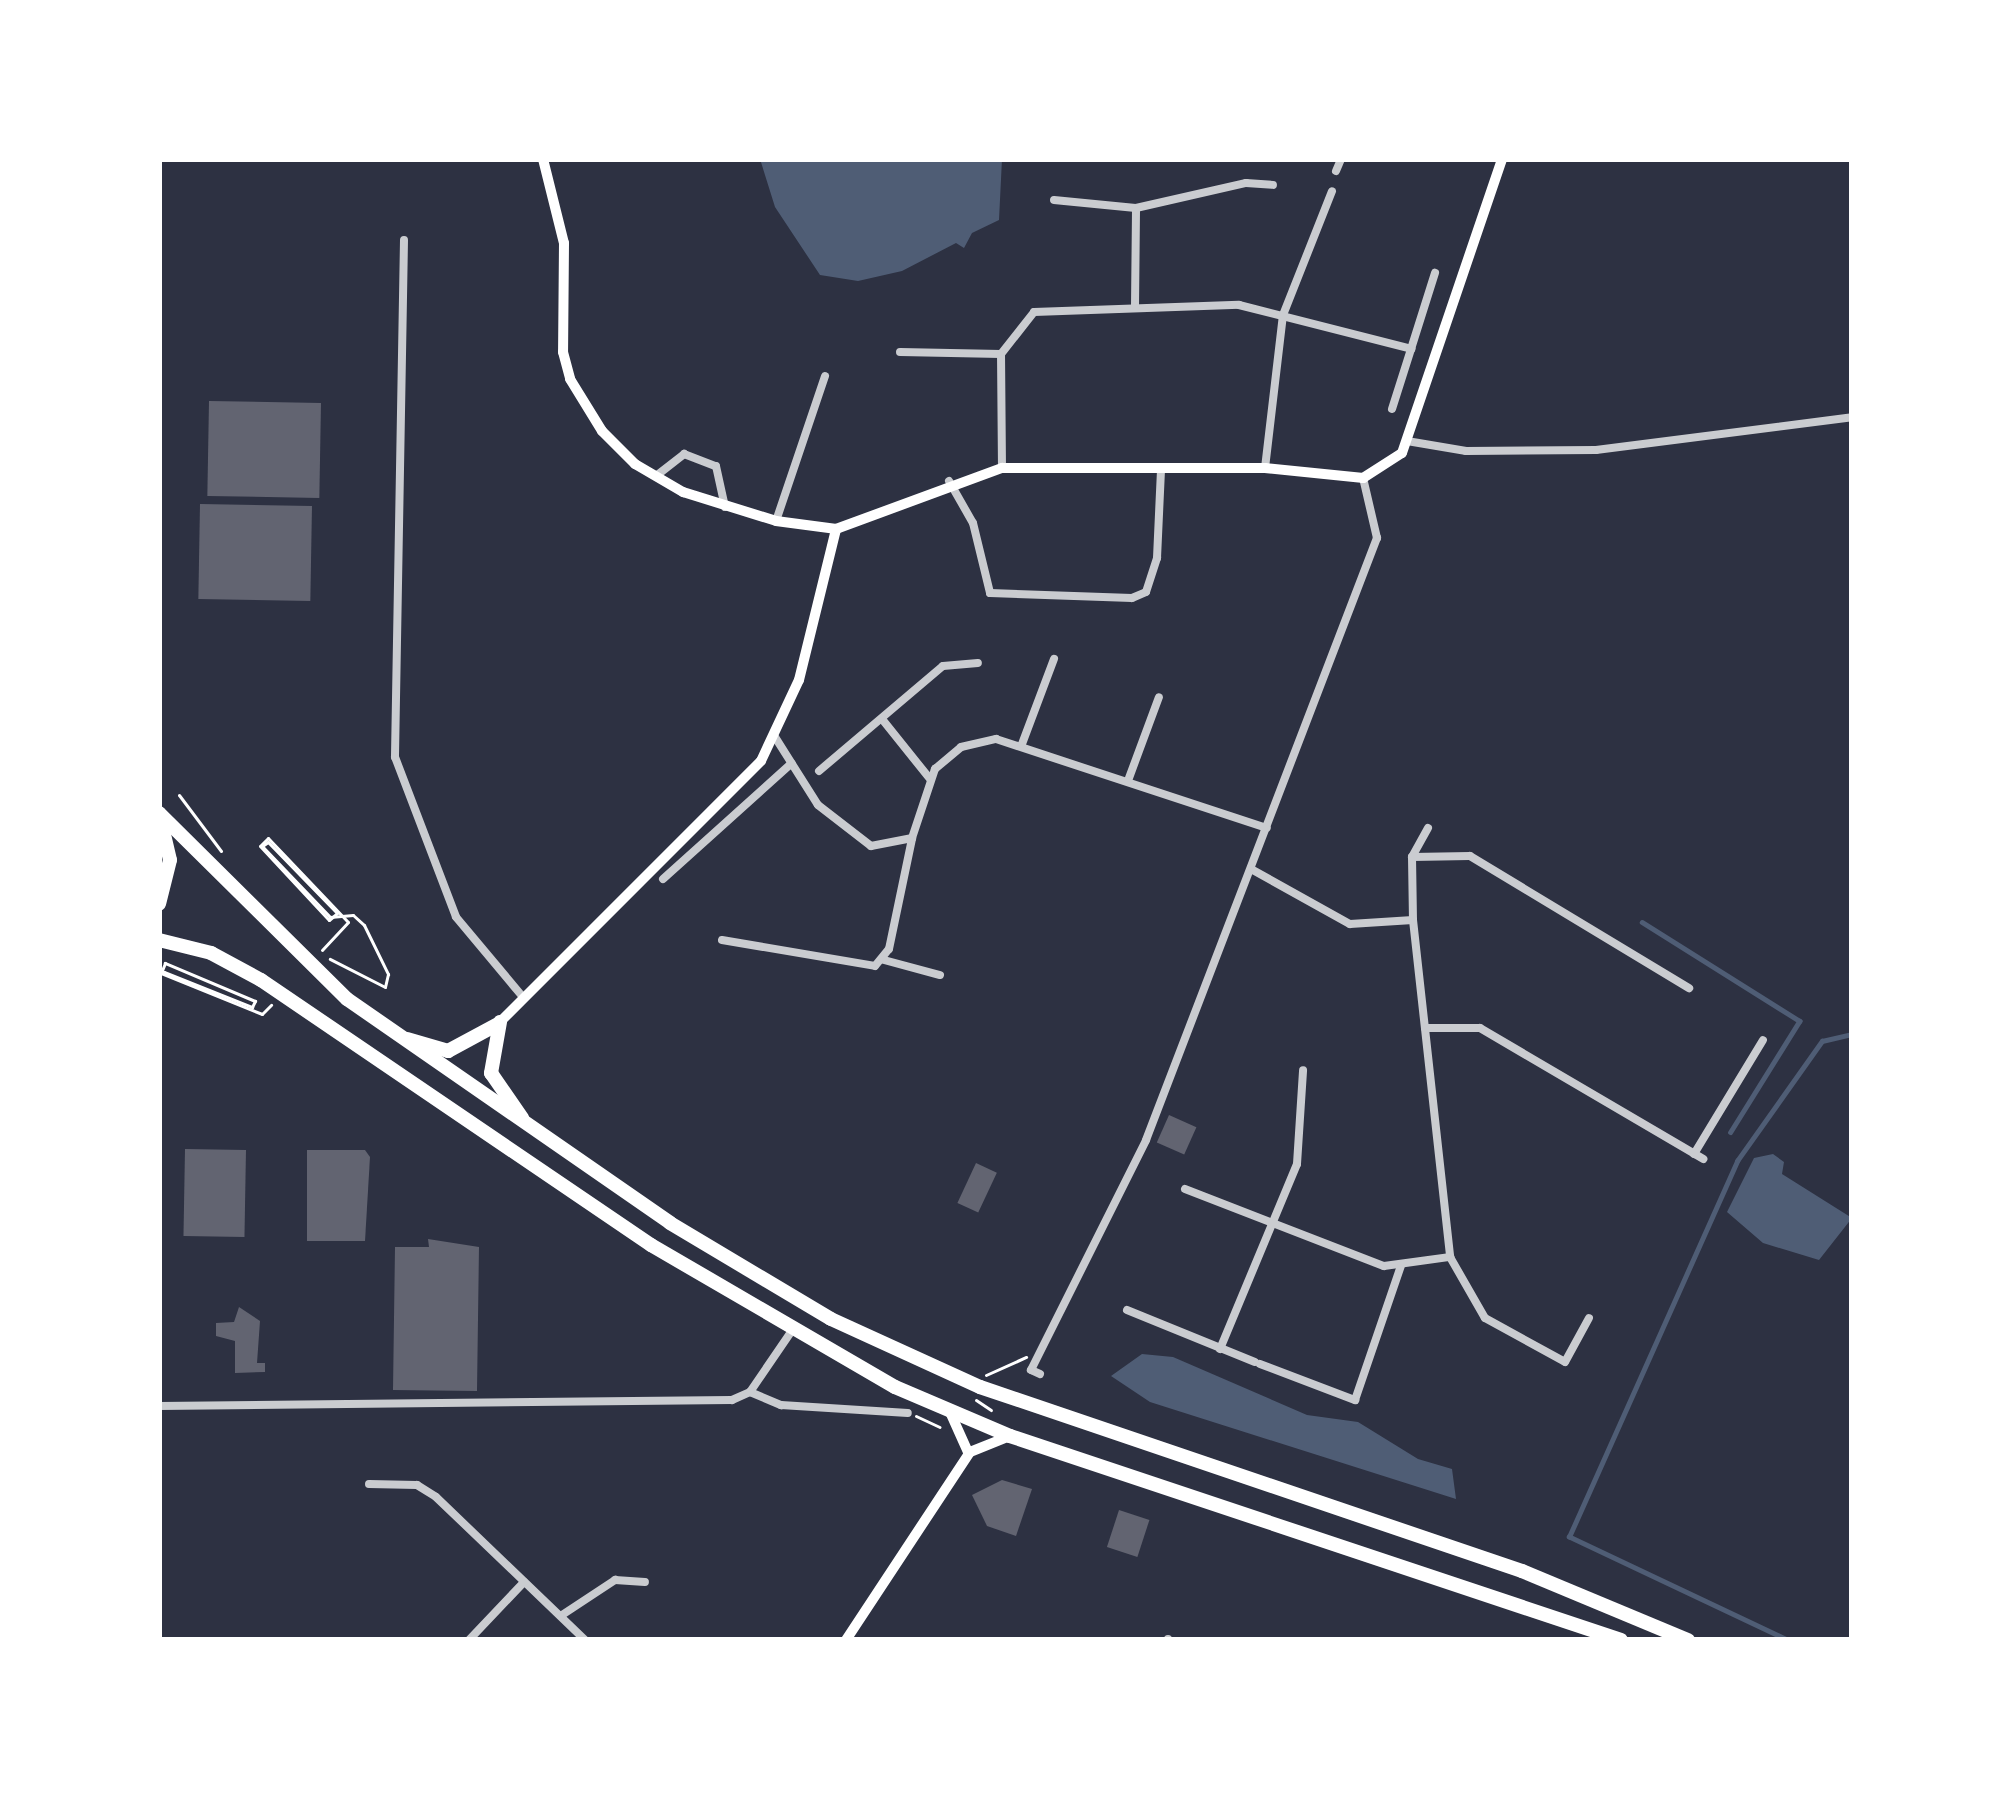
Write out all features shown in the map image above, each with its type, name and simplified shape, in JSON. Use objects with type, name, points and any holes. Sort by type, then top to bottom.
[{"type":"highway","points":[[159,814],[170,860],[159,904]]},
{"type":"highway","points":[[159,814],[295,954],[396,1035],[538,1135],[831,1318],[964,1381],[1500,1563],[1688,1640]]},
{"type":"highway","points":[[159,940],[211,953],[261,980],[791,1331],[950,1412],[1621,1640]]},
{"type":"highway","points":[[396,1035],[448,1051],[500,1022]]},
{"type":"highway","points":[[500,1022],[491,1072],[538,1135]]},
{"type":"main road","points":[[543,159],[564,243],[559,331],[570,379],[602,431],[655,477],[725,508],[836,529],[949,481],[1001,468],[1265,468],[1363,478],[1402,453],[1502,159]]},
{"type":"main road","points":[[500,1022],[737,786],[775,737],[799,680],[836,529]]},
{"type":"main road","points":[[950,1412],[968,1456]]},
{"type":"main road","points":[[846,1640],[968,1456],[1010,1436]]},
{"type":"street","points":[[1336,171],[1341,159]]},
{"type":"street","points":[[1054,200],[1136,208],[1246,183],[1274,184]]},
{"type":"street","points":[[1265,468],[1283,315],[1332,191]]},
{"type":"street","points":[[1136,208],[1136,306]]},
{"type":"street","points":[[404,240],[395,757],[456,917],[523,997]]},
{"type":"street","points":[[1392,409],[1435,273]]},
{"type":"street","points":[[1001,468],[1001,354],[1017,327],[1048,306],[1240,305],[1411,349]]},
{"type":"street","points":[[900,352],[1001,354]]},
{"type":"street","points":[[776,521],[825,376]]},
{"type":"street","points":[[1406,441],[1466,451],[1596,450],[1852,417]]},
{"type":"street","points":[[655,477],[684,454],[716,466],[725,508]]},
{"type":"street","points":[[949,481],[977,535],[990,593],[1132,598],[1146,592],[1156,558],[1161,470]]},
{"type":"street","points":[[1040,1375],[1031,1370],[1129,1180],[1377,538],[1363,478]]},
{"type":"street","points":[[1022,744],[1054,658]]},
{"type":"street","points":[[819,771],[943,666],[978,663]]},
{"type":"street","points":[[1129,778],[1159,697]]},
{"type":"street","points":[[882,719],[930,779]]},
{"type":"street","points":[[775,737],[849,833],[888,849],[912,838]]},
{"type":"street","points":[[884,960],[930,779],[961,747],[996,739],[1022,744],[1267,828]]},
{"type":"street","points":[[663,879],[792,764]]},
{"type":"street","points":[[1428,828],[1412,857],[1413,920],[1450,1256],[1485,1318],[1564,1362],[1589,1318]]},
{"type":"street","points":[[1412,857],[1470,856],[1689,988]]},
{"type":"street","points":[[1251,869],[1349,924],[1413,920]]},
{"type":"street","points":[[722,940],[860,968],[884,960],[940,975]]},
{"type":"street","points":[[1425,1028],[1480,1028],[1698,1156],[1763,1040]]},
{"type":"street","points":[[1220,1348],[1277,1226],[1297,1164],[1303,1070]]},
{"type":"street","points":[[1185,1190],[1401,1266],[1450,1256]]},
{"type":"street","points":[[1127,1310],[1355,1400],[1401,1266]]},
{"type":"street","points":[[159,1406],[733,1400],[750,1391],[791,1331]]},
{"type":"street","points":[[750,1391],[781,1405],[912,1414]]},
{"type":"street","points":[[369,1484],[417,1485],[436,1497],[585,1640]]},
{"type":"street","points":[[562,1615],[615,1580],[646,1582]]},
{"type":"street","points":[[469,1640],[524,1582]]},
{"type":"path","points":[[179,795],[223,855]]},
{"type":"path","points":[[310,940],[351,976],[385,987],[388,974],[364,925],[353,915],[330,917]]},
{"type":"path","points":[[986,1372],[1038,1359]]},
{"type":"path","points":[[912,1414],[951,1432]]},
{"type":"water","points":[[760,159],[1002,159],[999,220],[972,233],[964,248],[956,243],[902,271],[858,281],[820,275],[775,207]]},
{"type":"water","points":[[1773,1154],[1784,1162],[1782,1174],[1852,1218],[1819,1260],[1763,1243],[1727,1212],[1754,1158]]},
{"type":"water","points":[[1142,1354],[1173,1357],[1307,1415],[1358,1422],[1418,1459],[1452,1469],[1456,1499],[1150,1402],[1111,1376]]},
{"type":"building","points":[[209,401],[321,403],[319,498],[207,496]]},
{"type":"building","points":[[200,504],[312,506],[310,601],[198,599]]},
{"type":"building","points":[[1169,1115],[1196,1127],[1184,1155],[1157,1142]]},
{"type":"building","points":[[185,1149],[246,1150],[244,1237],[183,1236]]},
{"type":"building","points":[[307,1150],[365,1150],[370,1157],[365,1241],[307,1241]]},
{"type":"building","points":[[976,1163],[997,1173],[978,1213],[957,1203]]},
{"type":"building","points":[[428,1239],[479,1247],[477,1391],[393,1390],[395,1247],[429,1247]]},
{"type":"building","points":[[239,1307],[260,1321],[257,1363],[265,1363],[265,1372],[235,1373],[235,1341],[216,1336],[216,1323],[234,1322]]},
{"type":"building","points":[[1002,1480],[1032,1489],[1016,1536],[987,1526],[972,1495]]},
{"type":"building","points":[[1119,1510],[1149,1520],[1137,1557],[1107,1547]]},
{"type":"waterway","points":[[1642,922],[1800,1021],[1731,1132]]},
{"type":"waterway","points":[[1787,1640],[1569,1537],[1737,1161],[1822,1041],[1852,1034]]}]
